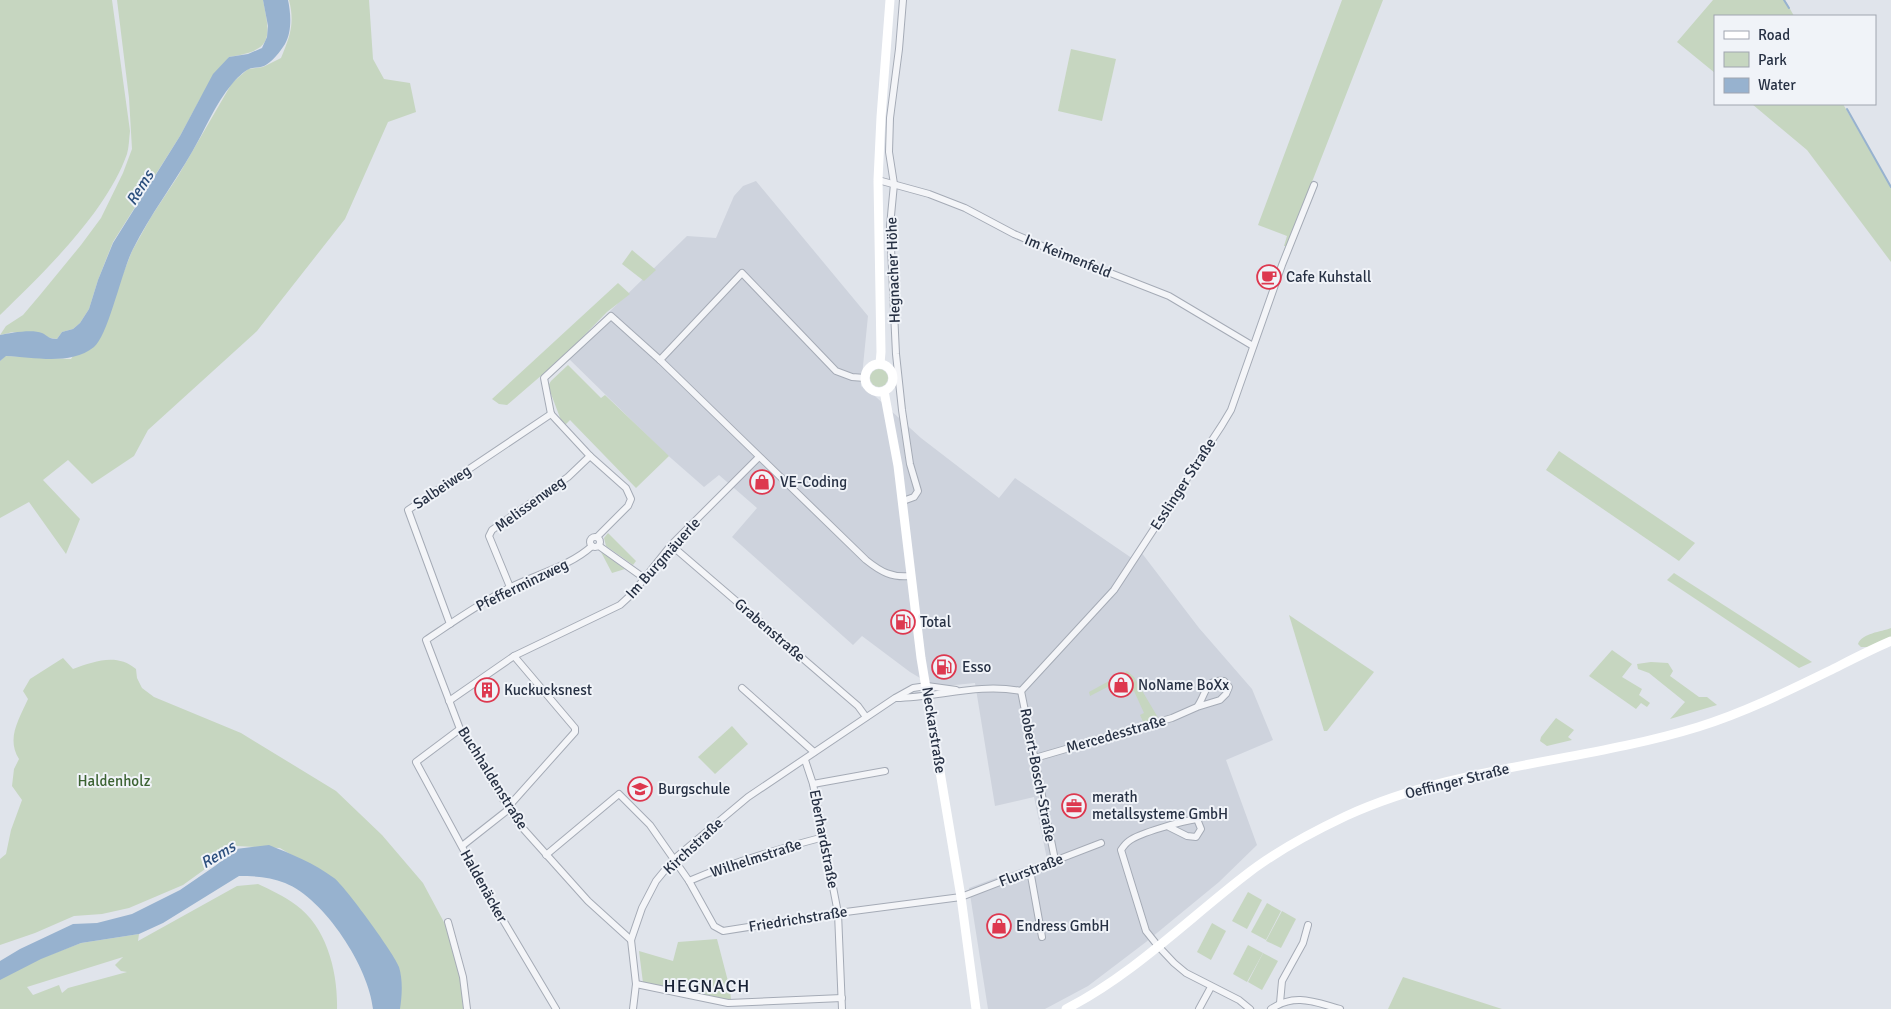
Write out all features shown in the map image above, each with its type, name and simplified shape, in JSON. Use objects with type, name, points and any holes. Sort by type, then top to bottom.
[{"type":"main road","name":"Hegnacher Höhe","points":[[880,364],[878,180],[880,117],[890,0]]},
{"type":"main road","points":[[880,364],[889,369],[892,374],[891,385],[884,391],[879,392],[872,390],[866,384],[864,378],[868,369],[880,364]]},
{"type":"main road","name":"Neckarstraße","points":[[884,391],[893,432],[921,658],[961,897],[976,1009]]},
{"type":"main road","name":"Oeffinger Straße","points":[[1066,1009],[1095,993],[1130,969],[1266,860],[1286,847],[1346,816],[1420,788],[1462,777],[1632,744],[1698,727],[1761,703],[1891,641]]},
{"type":"street","name":"Hegnacher Höhe","points":[[903,0],[890,118],[889,152],[894,184],[890,226],[896,354],[910,464],[918,491],[914,497],[903,501]]},
{"type":"street","name":"Im Keimenfeld","points":[[878,180],[929,194],[965,208],[1014,234],[1169,296],[1252,346]]},
{"type":"street","name":"Esslinger Straße","points":[[1022,691],[1114,590],[1231,410],[1252,346],[1314,185]]},
{"type":"street","points":[[660,360],[742,273],[836,371],[852,377],[864,378]]},
{"type":"street","points":[[644,578],[595,546],[591,540],[597,537],[628,506],[631,499],[626,488],[590,456],[552,414],[544,378],[611,316],[660,360],[874,566],[881,572],[892,576],[912,576]]},
{"type":"street","name":"Salbeiweg","points":[[450,624],[408,510],[552,414]]},
{"type":"street","name":"Melissenweg","points":[[510,587],[489,536],[492,530],[568,477],[590,456]]},
{"type":"street","name":"Im Burgmäuerle","points":[[449,701],[514,656],[620,605],[632,594],[671,546],[759,456]]},
{"type":"street","name":"Pfefferminzweg","points":[[426,640],[510,587],[569,562],[595,546]]},
{"type":"street","name":"Grabenstraße","points":[[671,546],[858,706],[866,717]]},
{"type":"street","name":"Buchhaldenstraße","points":[[426,640],[460,729],[509,807],[546,855],[588,901],[631,940]]},
{"type":"street","points":[[462,846],[509,807],[575,732],[575,728],[514,656]]},
{"type":"street","name":"Mercedesstraße","points":[[1035,758],[1172,718],[1197,707],[1220,700],[1226,694],[1229,687],[1224,681],[1216,680],[1211,683],[1197,707]]},
{"type":"street","points":[[927,686],[956,690]]},
{"type":"street","name":"Kirchstraße","points":[[633,1009],[636,984],[631,940],[642,908],[656,881],[674,860],[748,797],[895,698],[913,688],[927,686]]},
{"type":"street","points":[[742,688],[814,752]]},
{"type":"street","points":[[928,696],[956,690],[1005,688],[1022,691]]},
{"type":"street","name":"Robert-Bosch-Straße","points":[[1022,691],[1055,860]]},
{"type":"street","name":"Kirchstraße","points":[[895,698],[928,696]]},
{"type":"street","name":"Haldenäcker","points":[[460,729],[416,762],[487,893],[556,1009]]},
{"type":"street","name":"Eberhardstraße","points":[[805,760],[813,784],[838,913],[842,1009]]},
{"type":"street","points":[[813,784],[885,772]]},
{"type":"street","name":"Friedrichstraße","points":[[546,855],[619,794],[650,824],[689,882],[714,926],[723,931],[838,913],[961,897]]},
{"type":"street","points":[[1169,827],[1136,837],[1128,841],[1121,850],[1146,931],[1180,968],[1211,987],[1239,1000],[1250,1009]]},
{"type":"street","name":"Wilhelmstraße","points":[[689,882],[722,866],[824,836]]},
{"type":"street","name":"Flurstraße","points":[[961,897],[1101,843]]},
{"type":"street","points":[[1030,870],[1042,937]]},
{"type":"street","points":[[448,922],[463,977],[467,1009]]},
{"type":"street","points":[[1280,1003],[1282,981],[1303,944],[1308,925]]},
{"type":"street","points":[[636,984],[728,1003],[842,998]]},
{"type":"street","points":[[1199,1009],[1211,987]]},
{"type":"street","points":[[1271,1009],[1280,1003],[1292,999],[1301,999],[1340,1009]]},
{"type":"shaded area","points":[[756,181],[868,316],[861,386],[876,397],[921,438],[999,498],[1015,478],[1136,561],[1141,552],[1199,628],[1252,689],[1273,740],[1226,760],[1257,845],[1219,882],[1146,942],[1088,986],[1045,1009],[988,1009],[969,888],[1047,859],[1034,797],[995,806],[975,683],[935,687],[910,672],[862,636],[853,645],[732,537],[757,508],[719,475],[704,487],[664,452],[565,355],[687,236],[716,238],[734,196],[743,186]]},
{"type":"green space","points":[[0,0],[112,0],[130,131],[127,154],[117,176],[89,220],[54,261],[0,315]]},
{"type":"green space","points":[[117,0],[263,0],[267,24],[266,40],[254,51],[229,57],[200,99],[180,136],[113,242],[89,309],[80,323],[73,329],[62,332],[57,339],[13,332],[0,335],[6,326],[23,315],[101,218],[123,173],[132,149],[129,98]]},
{"type":"green space","points":[[289,0],[369,0],[373,59],[384,79],[410,83],[416,112],[388,122],[345,219],[257,331],[148,430],[134,456],[92,484],[68,460],[43,480],[80,519],[66,554],[29,502],[0,518],[0,361],[5,356],[71,359],[119,284],[132,251],[151,217],[178,176],[232,83],[248,69],[263,67],[281,58],[291,30],[292,16]]},
{"type":"green space","points":[[1342,0],[1383,0],[1287,246],[1284,246],[1287,236],[1258,225]]},
{"type":"green space","points":[[1713,0],[1785,0],[1793,15],[1714,15],[1714,72],[1677,42]]},
{"type":"green space","points":[[1071,49],[1116,59],[1102,121],[1058,111]]},
{"type":"green space","points":[[1753,105],[1844,105],[1891,186],[1891,262],[1807,150]]},
{"type":"green space","points":[[632,250],[656,270],[644,281],[622,264]]},
{"type":"green space","points":[[618,283],[630,294],[607,312],[565,355],[507,405],[499,404],[492,399]]},
{"type":"green space","points":[[568,365],[601,398],[605,395],[669,456],[636,488],[570,420],[565,425],[562,423],[548,386]]},
{"type":"green space","points":[[879,369],[885,372],[888,378],[885,384],[879,387],[873,384],[870,378],[873,372]]},
{"type":"green space","points":[[1559,451],[1695,543],[1679,561],[1546,470]]},
{"type":"green space","points":[[608,533],[636,561],[633,565],[606,546],[604,538]]},
{"type":"green space","points":[[601,552],[625,569],[612,573]]},
{"type":"green space","points":[[1674,573],[1812,662],[1799,668],[1667,580]]},
{"type":"green space","points":[[1289,615],[1374,672],[1327,731],[1324,731]]},
{"type":"green space","points":[[1891,628],[1891,638],[1869,647],[1861,647],[1858,644],[1863,637]]},
{"type":"green space","points":[[1612,650],[1632,664],[1622,677],[1642,689],[1639,695],[1650,703],[1647,707],[1641,703],[1636,709],[1589,676]]},
{"type":"green space","name":"Haldenholz","points":[[63,658],[73,669],[89,663],[106,660],[121,661],[129,664],[136,669],[137,678],[142,688],[154,697],[241,733],[336,791],[382,835],[423,883],[446,926],[461,978],[463,1009],[399,1009],[328,877],[280,848],[237,846],[183,885],[129,908],[102,914],[74,916],[35,933],[0,945],[0,859],[6,854],[11,830],[22,800],[12,786],[14,769],[19,759],[15,752],[15,729],[28,699],[23,691],[30,679]]},
{"type":"green space","points":[[1651,662],[1668,663],[1673,671],[1670,676],[1699,697],[1707,697],[1717,705],[1670,719],[1685,702],[1649,673],[1638,669],[1637,664]]},
{"type":"green space","points":[[1127,671],[1134,677],[1160,721],[1145,726],[1140,715],[1144,713],[1134,691],[1132,692],[1125,678],[1090,696],[1089,692]]},
{"type":"green space","points":[[1556,718],[1574,730],[1568,737],[1572,740],[1547,746],[1540,741],[1541,737]]},
{"type":"green space","points":[[732,726],[748,744],[715,774],[698,757]]},
{"type":"green space","points":[[258,884],[273,891],[296,905],[316,925],[333,966],[337,1009],[0,1009],[0,979],[39,959],[81,943],[139,934],[138,941],[237,886]],"holes":[[[123,957],[115,965],[121,971],[127,972],[68,988],[62,993],[59,985],[33,995],[27,987]]]},
{"type":"green space","points":[[1248,892],[1262,900],[1247,929],[1232,921]]},
{"type":"green space","points":[[1267,903],[1281,911],[1266,940],[1251,932]]},
{"type":"green space","points":[[1282,911],[1296,919],[1281,948],[1266,941]]},
{"type":"green space","points":[[1212,923],[1226,931],[1211,960],[1197,952]]},
{"type":"green space","points":[[717,939],[730,989],[731,999],[726,1002],[643,983],[639,951],[673,961],[678,942]]},
{"type":"green space","points":[[1248,945],[1263,953],[1247,982],[1233,974]]},
{"type":"green space","points":[[1263,953],[1278,961],[1262,990],[1248,982]]},
{"type":"green space","points":[[1403,977],[1502,1009],[1388,1009]]},
{"type":"water","points":[[263,0],[288,0],[290,23],[289,34],[285,44],[267,64],[242,73],[220,100],[192,152],[133,249],[110,317],[94,347],[74,357],[51,359],[6,356],[0,361],[0,335],[33,331],[57,339],[62,332],[73,329],[80,323],[89,309],[113,243],[180,136],[213,74],[229,57],[248,54],[262,48],[267,37],[268,26]]},
{"type":"water","points":[[269,845],[318,868],[340,883],[348,893],[396,960],[402,988],[400,1009],[373,1009],[370,992],[354,955],[329,919],[315,904],[300,891],[285,883],[274,879],[256,877],[239,876],[163,923],[139,934],[81,943],[41,959],[0,980],[0,961],[20,949],[73,924],[97,923],[132,914],[180,890],[236,849]]},
{"type":"waterway","points":[[1784,0],[1789,8]]},
{"type":"waterway","points":[[1847,109],[1891,187]]},
{"type":"place","name":"Cafe Kuhstall","points":[[1269,277]]},
{"type":"place","name":"VE-Coding","points":[[762,482]]},
{"type":"place","name":"Total","points":[[903,622]]},
{"type":"place","name":"Esso","points":[[944,667]]},
{"type":"place","name":"NoName BoXx","points":[[1121,685]]},
{"type":"place","name":"Kuckucksnest","points":[[487,690]]},
{"type":"place","name":"Burgschule","points":[[640,789]]},
{"type":"place","name":"merath metallsysteme GmbH","points":[[1074,806]]},
{"type":"place","name":"Endress GmbH","points":[[999,926]]},
{"type":"district","name":"HEGNACH","points":[[707,986]]},
{"type":"water label","name":"Rems","points":[[140,188]]},
{"type":"water label","name":"Rems","points":[[218,855]]}]
